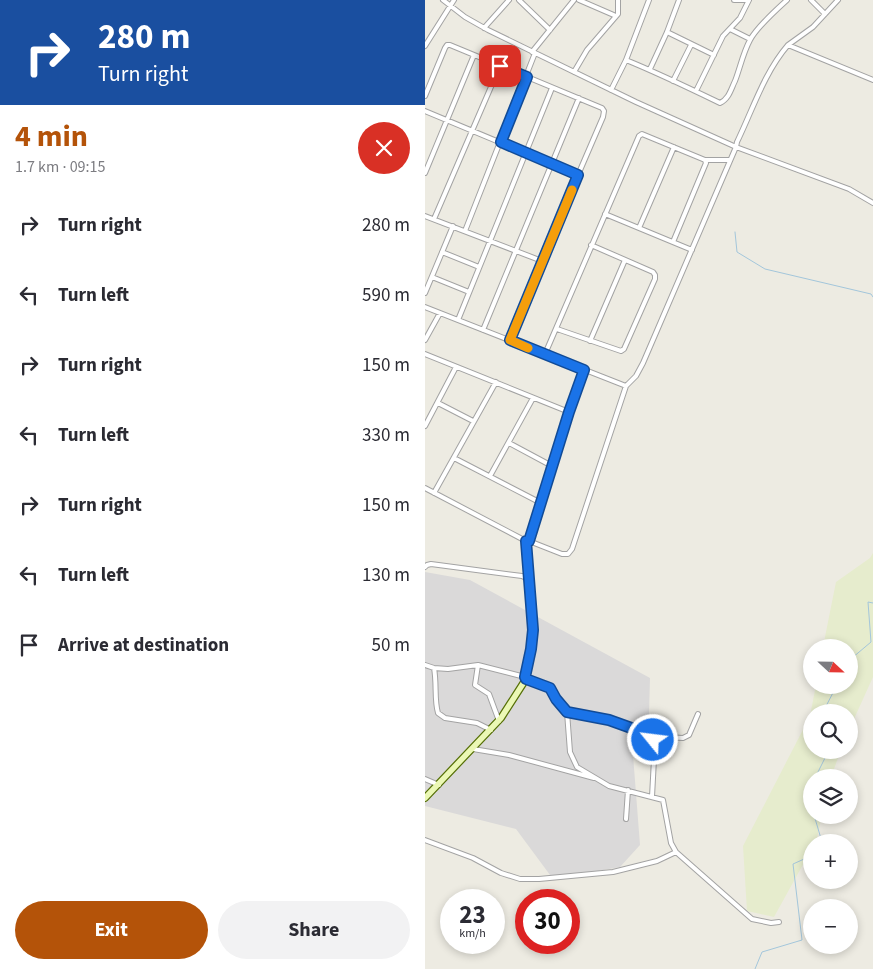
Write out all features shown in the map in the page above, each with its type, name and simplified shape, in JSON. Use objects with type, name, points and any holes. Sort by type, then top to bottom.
[{"type":"street","points":[[443,0],[465,17],[484,28],[671,119],[736,147],[849,189],[873,202]]},
{"type":"street","points":[[425,46],[454,0]]},
{"type":"street","points":[[484,28],[509,0]]},
{"type":"street","points":[[519,0],[550,30]]},
{"type":"street","points":[[465,231],[527,77],[534,52],[574,0]]},
{"type":"street","points":[[579,0],[616,16]]},
{"type":"street","points":[[574,72],[587,50],[616,16],[619,10],[618,0]]},
{"type":"street","points":[[611,90],[649,0]]},
{"type":"street","points":[[651,69],[679,0]]},
{"type":"street","points":[[696,91],[723,36],[740,18],[749,0],[734,0]]},
{"type":"street","points":[[625,60],[651,69],[721,103],[728,96],[750,39],[787,0]]},
{"type":"street","points":[[811,0],[825,14]]},
{"type":"street","points":[[425,488],[528,541],[562,554],[568,554],[572,549],[625,386],[636,376],[643,363],[765,79],[789,45],[807,31],[838,0]]},
{"type":"street","points":[[730,29],[750,39]]},
{"type":"street","points":[[667,32],[715,55]]},
{"type":"street","points":[[425,96],[447,45],[579,98],[602,108],[604,111],[510,340]]},
{"type":"street","points":[[673,81],[691,45]]},
{"type":"street","points":[[789,45],[873,80]]},
{"type":"street","points":[[425,173],[474,55]]},
{"type":"street","points":[[434,219],[500,66]]},
{"type":"street","points":[[457,320],[552,88]]},
{"type":"street","points":[[483,330],[579,98]]},
{"type":"street","points":[[425,111],[578,175]]},
{"type":"street","points":[[545,354],[639,136],[642,134],[705,160],[730,160]]},
{"type":"street","points":[[639,228],[674,147]]},
{"type":"street","points":[[673,242],[706,164],[705,160]]},
{"type":"street","points":[[605,214],[692,250]]},
{"type":"street","points":[[425,216],[542,261]]},
{"type":"street","points":[[425,293],[453,226]]},
{"type":"street","points":[[557,329],[621,351],[624,349],[655,279],[653,272],[591,245]]},
{"type":"street","points":[[442,252],[479,267]]},
{"type":"street","points":[[590,341],[625,260]]},
{"type":"street","points":[[432,277],[469,292]]},
{"type":"street","points":[[425,307],[625,386]]},
{"type":"street","points":[[425,340],[440,313]]},
{"type":"street","points":[[425,354],[569,412]]},
{"type":"street","points":[[425,426],[456,367]]},
{"type":"street","points":[[425,798],[499,721],[514,700],[526,678],[533,630],[528,541],[584,370]]},
{"type":"street","points":[[434,493],[495,382]]},
{"type":"street","points":[[490,476],[533,398]]},
{"type":"street","points":[[438,403],[473,421]]},
{"type":"street","points":[[509,443],[552,466]]},
{"type":"street","points":[[454,458],[541,503]]},
{"type":"street","points":[[425,567],[427,564],[431,564],[523,576],[529,579]]},
{"type":"street","points":[[425,665],[448,669],[478,665],[526,678],[550,688],[567,712],[569,742],[577,767],[609,786],[663,800],[671,843],[676,852],[752,919],[771,923],[779,922]]},
{"type":"street","points":[[478,665],[475,685],[489,694],[499,721]]},
{"type":"street","points":[[434,668],[436,679],[435,702],[438,713],[445,718],[477,722],[491,730]]},
{"type":"street","points":[[567,712],[609,720],[651,736],[687,737],[698,714]]},
{"type":"street","points":[[651,736],[654,759],[652,796]]},
{"type":"street","points":[[473,750],[509,755],[570,773],[599,779]]},
{"type":"street","points":[[425,780],[439,785]]},
{"type":"street","points":[[626,819],[628,790]]},
{"type":"street","points":[[425,840],[482,862],[501,873],[520,879],[613,872],[657,861],[676,852]]},
{"type":"shaded area","points":[[425,572],[470,580],[650,678],[649,714],[633,755],[640,845],[620,867],[553,879],[516,829],[425,806]]},
{"type":"green space","points":[[873,553],[873,677],[858,710],[858,704],[812,704],[814,694],[858,694],[858,639],[825,639],[836,582],[870,558]]},
{"type":"green space","points":[[803,730],[803,759],[838,759],[834,769],[803,769],[803,824],[820,824],[818,834],[803,834],[803,864],[774,917],[747,911],[743,846]]},
{"type":"waterway","points":[[735,232],[737,252],[765,269],[871,294],[873,297]]},
{"type":"waterway","points":[[858,653],[871,642],[868,602],[873,603]]},
{"type":"waterway","points":[[827,704],[832,694]]},
{"type":"waterway","points":[[820,769],[824,759]]},
{"type":"waterway","points":[[817,824],[820,834]]},
{"type":"waterway","points":[[755,969],[762,952],[802,940],[793,864],[803,860]]},
{"type":"slow traffic","points":[[528,348],[510,340],[572,190]]},
{"type":"route","points":[[500,66],[527,77],[501,142],[578,175],[510,340],[584,370],[529,541],[526,541],[533,630],[525,677],[550,688],[567,712],[609,720],[648,734],[653,740]]}]
